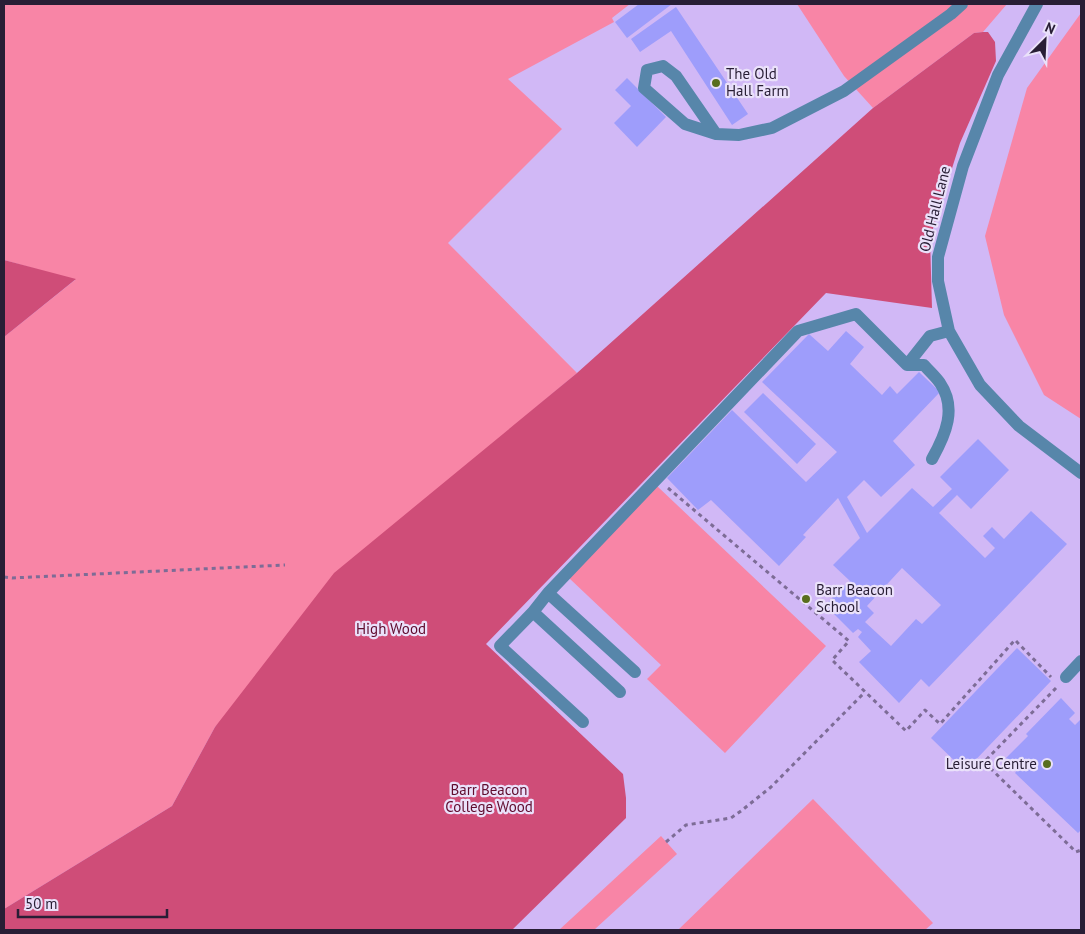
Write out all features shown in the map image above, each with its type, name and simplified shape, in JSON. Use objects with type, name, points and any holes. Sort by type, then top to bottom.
[{"type":"street","points":[[716,134],[676,76],[663,66],[648,70],[644,88],[685,124],[716,134],[739,134],[772,128],[844,91],[951,14],[962,4]]},
{"type":"street","name":"Old Hall Lane","points":[[1037,4],[998,75],[963,166],[938,257],[938,281],[949,331],[980,384],[1019,426],[1081,473]]},
{"type":"street","points":[[583,722],[500,646],[533,612],[548,593],[798,331],[856,314],[907,365],[924,365],[939,382],[949,402],[943,439],[932,459]]},
{"type":"street","points":[[907,365],[930,336],[949,331]]},
{"type":"street","points":[[548,593],[635,672]]},
{"type":"street","points":[[533,612],[620,692]]},
{"type":"street","points":[[1062,681],[1081,661]]},
{"type":"path","points":[[658,479],[849,641],[832,660],[906,731],[925,710],[940,724],[1015,640],[1062,681],[984,762],[1076,852],[1081,850]]},
{"type":"path","points":[[4,577],[22,578],[285,565]]},
{"type":"path","points":[[666,842],[686,826],[730,818],[741,811],[771,787],[865,692]]},
{"type":"shaded area","points":[[4,4],[630,4],[612,18],[614,22],[508,79],[562,129],[448,243],[577,373],[449,480],[215,727],[172,806],[4,909],[4,337],[75,280],[4,260]]},
{"type":"shaded area","points":[[797,4],[1007,4],[983,32],[974,33],[873,108],[844,76]]},
{"type":"shaded area","points":[[1081,13],[1081,419],[1044,395],[1004,315],[985,236],[1027,88]]},
{"type":"shaded area","points":[[657,486],[826,646],[725,753],[647,679],[661,665],[569,578]]},
{"type":"shaded area","points":[[813,799],[933,923],[925,930],[678,930]]},
{"type":"shaded area","points":[[661,836],[677,854],[594,930],[559,930]]},
{"type":"green space","name":"High Wood","points":[[988,32],[995,42],[996,61],[960,143],[930,238],[932,308],[826,293],[486,644],[623,774],[626,798],[626,818],[512,930],[4,930],[4,909],[172,806],[215,727],[334,573],[577,373],[873,108],[974,33]]},
{"type":"green space","points":[[4,260],[76,279],[4,337]]},
{"type":"building","points":[[639,4],[672,4],[627,38],[615,22]]},
{"type":"building","name":"The Old Hall Farm","points":[[676,7],[748,114],[732,125],[671,31],[640,52],[631,39]]},
{"type":"building","points":[[627,78],[666,117],[637,147],[614,123],[631,106],[615,90]]},
{"type":"building","points":[[846,331],[864,347],[850,364],[882,395],[890,386],[897,394],[919,372],[940,392],[893,441],[915,465],[881,497],[864,480],[847,497],[867,533],[912,488],[933,507],[952,489],[940,477],[978,439],[1009,470],[971,509],[957,495],[939,513],[985,558],[995,548],[983,536],[992,527],[1004,539],[1031,511],[1067,544],[929,687],[921,679],[899,703],[859,662],[871,651],[858,637],[862,632],[858,629],[853,633],[825,605],[850,581],[833,565],[860,538],[838,498],[803,535],[806,537],[779,566],[711,500],[698,510],[667,478],[732,410],[806,482],[837,452],[762,382],[809,334],[828,351]],"holes":[[[902,568],[941,605],[922,624],[916,619],[891,646],[865,622],[874,613],[867,606]]]},
{"type":"building","points":[[763,393],[816,444],[797,464],[744,412]]},
{"type":"building","points":[[1017,648],[1051,681],[965,771],[931,738]]},
{"type":"building","name":"Leisure Centre","points":[[1061,698],[1075,713],[1069,719],[1075,725],[1080,720],[1081,722],[1081,830],[1078,833],[1015,773],[1018,769],[1006,758]]},
{"type":"place","name":"The Old Hall Farm","points":[[716,83]]},
{"type":"place","name":"Barr Beacon School","points":[[806,599]]},
{"type":"place","name":"Leisure Centre","points":[[1047,764]]},
{"type":"park label","name":"Barr Beacon College Wood","points":[[489,798]]}]
